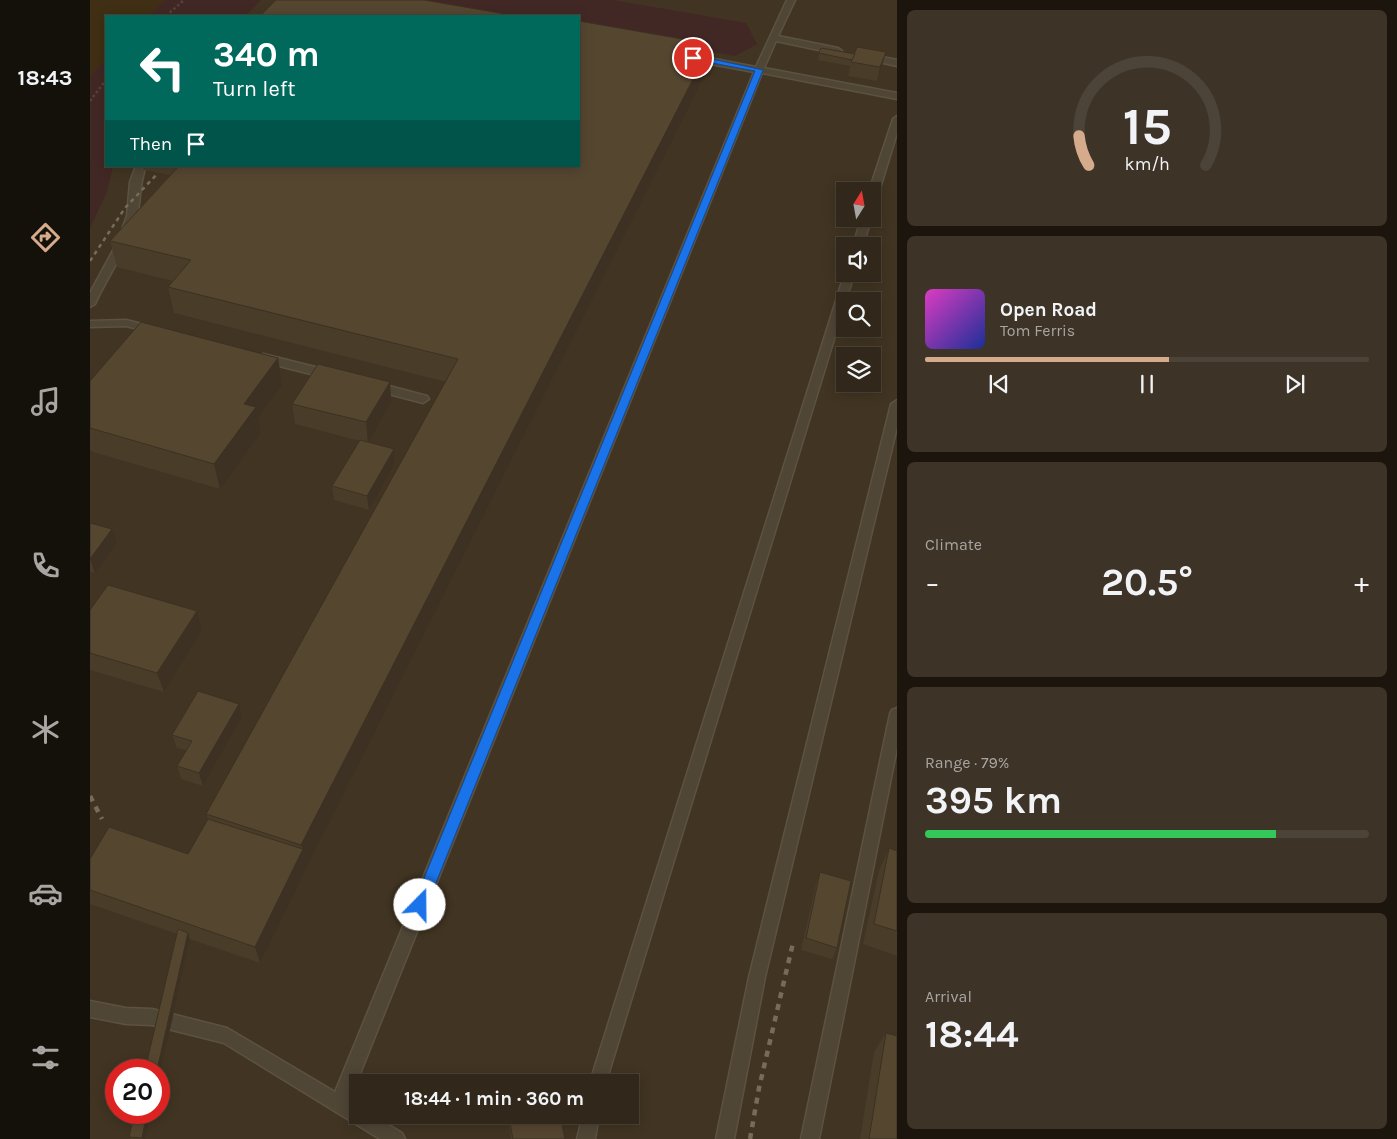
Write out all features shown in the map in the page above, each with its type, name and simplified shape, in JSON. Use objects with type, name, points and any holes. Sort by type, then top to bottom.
[{"type":"lane","points":[[339,1104],[759,70],[791,0]]},
{"type":"lane","points":[[773,38],[897,63]]},
{"type":"lane","points":[[684,56],[897,96]]},
{"type":"lane","points":[[877,182],[897,119]]},
{"type":"lane","points":[[90,304],[102,276],[122,243],[132,216],[135,182],[141,167]]},
{"type":"lane","points":[[600,1074],[847,282]]},
{"type":"lane","points":[[90,324],[126,323],[164,333]]},
{"type":"lane","points":[[250,355],[346,379]]},
{"type":"lane","points":[[365,384],[422,399]]},
{"type":"lane","points":[[724,1139],[757,977],[897,404]]},
{"type":"lane","points":[[810,1139],[897,714]]},
{"type":"lane","points":[[90,1009],[126,1016],[152,1017],[227,1036],[396,1139]]},
{"type":"lane","points":[[586,1139],[589,1124]]},
{"type":"path","points":[[167,15],[184,0]]},
{"type":"path","points":[[90,101],[105,81]]},
{"type":"shaded area","points":[[90,0],[165,0],[149,15],[105,15],[105,60],[90,76]]},
{"type":"shaded area","points":[[165,0],[261,0],[246,15],[149,15]]},
{"type":"shaded area","points":[[424,0],[613,0],[746,23],[757,44],[735,56],[580,28],[580,15],[509,15]]},
{"type":"shaded area","points":[[105,60],[105,167],[113,167],[107,192],[90,228],[90,76]]},
{"type":"building","points":[[276,0],[424,0],[511,15],[261,15]]},
{"type":"building","points":[[580,21],[711,44],[301,845],[206,814],[458,359],[168,287],[191,260],[110,241],[178,167],[580,167]]},
{"type":"building","points":[[857,47],[886,52],[880,67],[851,62]]},
{"type":"building","points":[[821,48],[855,54],[852,60],[819,53]]},
{"type":"building","points":[[141,322],[278,358],[244,404],[256,407],[214,464],[90,428],[90,381]]},
{"type":"building","points":[[318,364],[390,382],[366,422],[292,404]]},
{"type":"building","points":[[360,440],[394,449],[367,496],[332,486]]},
{"type":"building","points":[[90,523],[112,529],[90,559]]},
{"type":"building","points":[[108,585],[197,611],[157,673],[90,653],[90,610]]},
{"type":"building","points":[[198,691],[239,704],[199,773],[177,766],[192,741],[172,735]]},
{"type":"building","points":[[208,819],[303,849],[255,947],[90,890],[90,859],[109,827],[188,854]]},
{"type":"building","points":[[889,848],[897,851],[897,931],[874,924]]},
{"type":"building","points":[[820,872],[851,881],[837,948],[806,938]]},
{"type":"building","points":[[178,929],[188,933],[159,1059],[148,1059]]},
{"type":"building","points":[[886,1033],[897,1036],[897,1139],[869,1139]]},
{"type":"building","points":[[132,1124],[145,1124],[142,1138],[129,1137]]},
{"type":"building","points":[[510,1124],[562,1124],[565,1139],[513,1139]]},
{"type":"railway","points":[[90,261],[125,208],[158,173]]},
{"type":"railway","points":[[90,796],[102,819]]},
{"type":"railway","points":[[750,1139],[759,1088],[793,943]]},
{"type":"route","points":[[420,905],[759,70],[693,58]]}]
